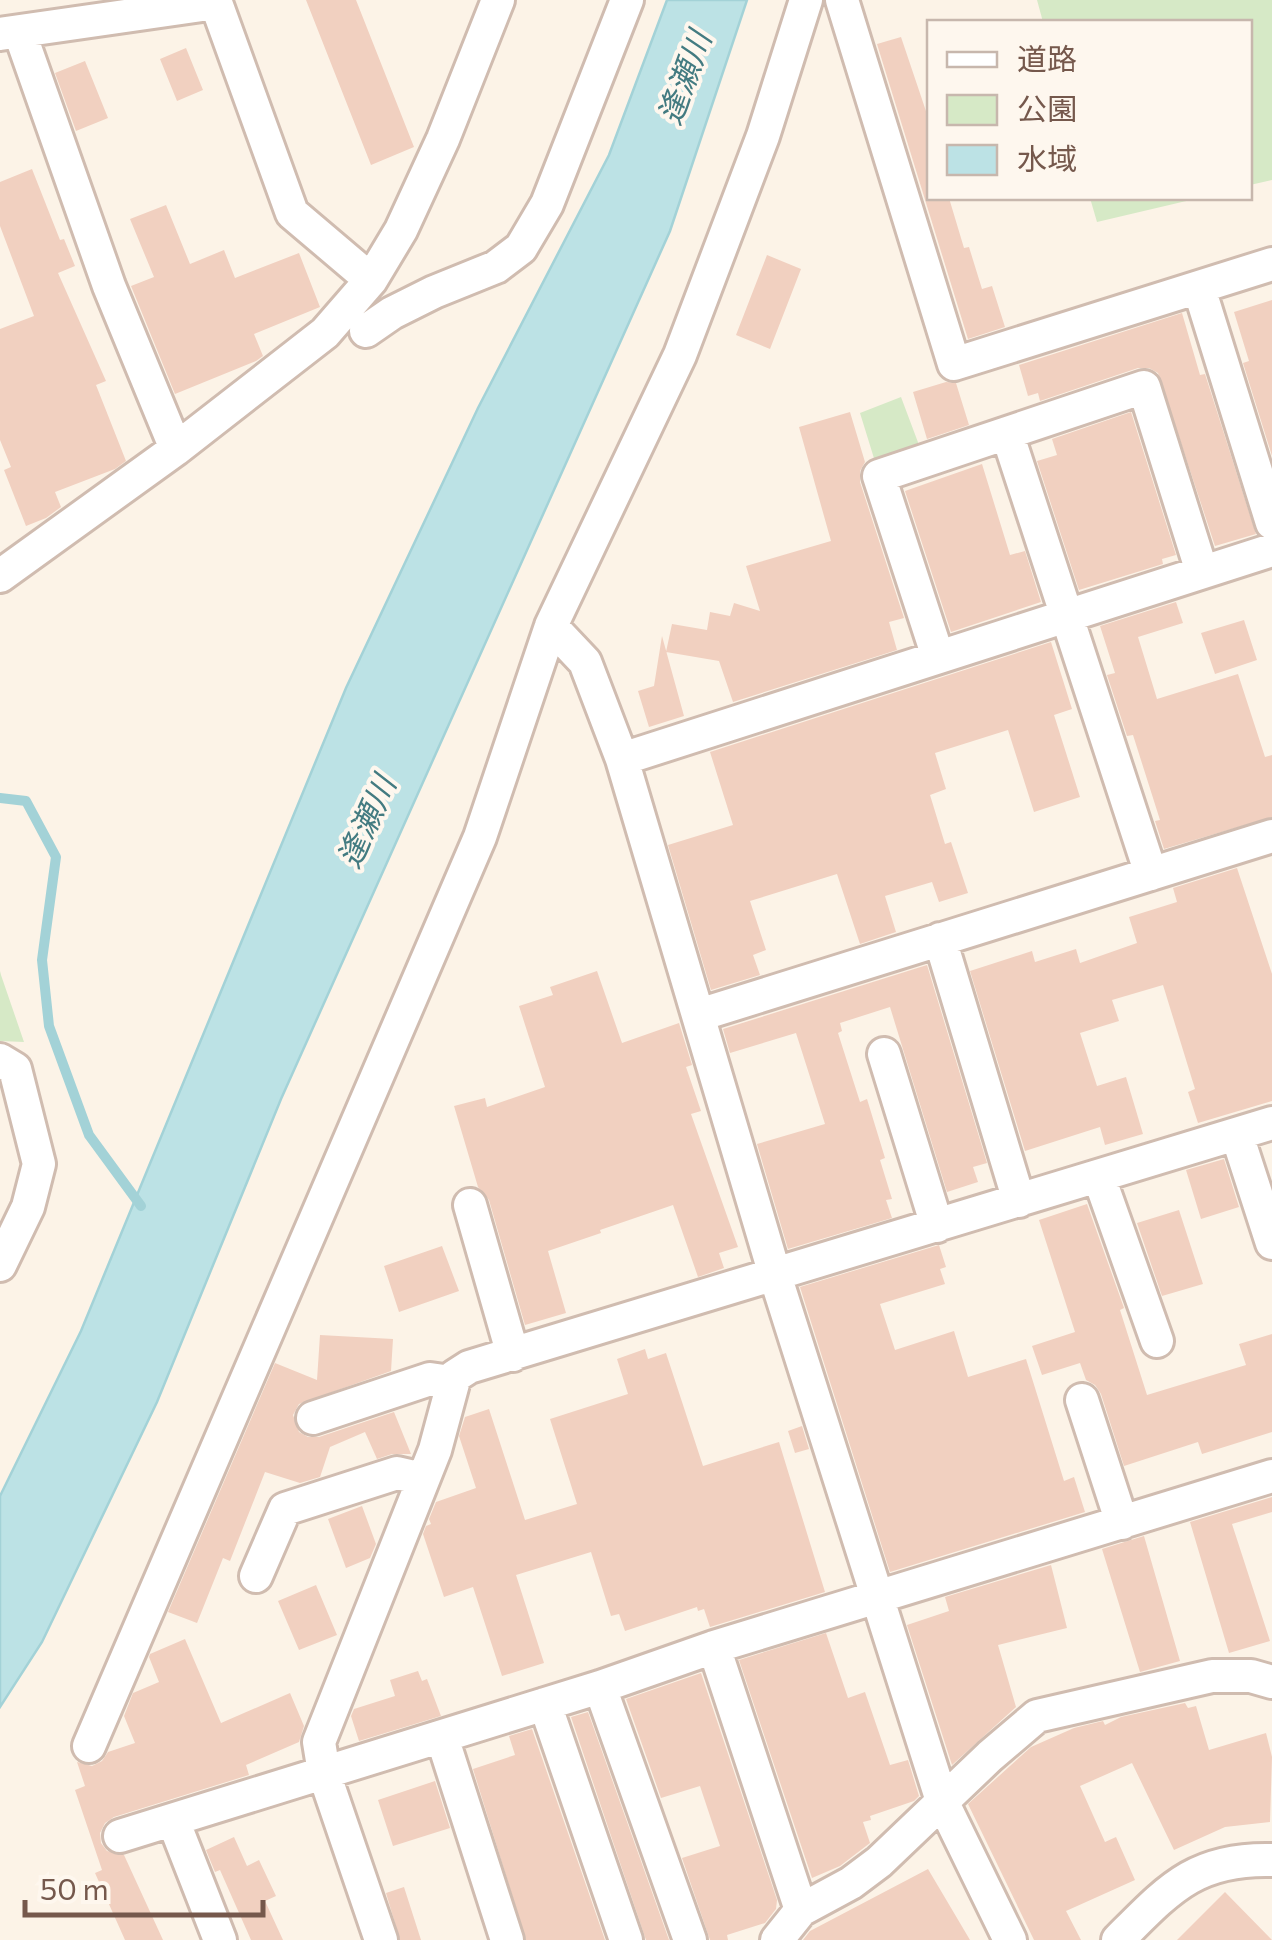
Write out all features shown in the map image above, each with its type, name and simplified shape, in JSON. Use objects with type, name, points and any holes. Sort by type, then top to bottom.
[{"type":"street","points":[[3,564],[176,449],[325,333],[371,280],[401,230],[498,0]]},
{"type":"street","points":[[366,331],[434,292],[496,267],[521,248],[547,204],[627,0]]},
{"type":"street","points":[[89,1746],[480,836],[550,626],[680,355],[763,136],[806,0]]},
{"type":"street","points":[[842,0],[954,364],[1272,264]]},
{"type":"street","points":[[176,449],[10,34],[215,1],[292,212],[371,280]]},
{"type":"street","points":[[1199,288],[1272,523]]},
{"type":"street","points":[[938,657],[880,476],[1144,386],[1202,572]]},
{"type":"street","points":[[1008,433],[1151,874]]},
{"type":"street","points":[[622,759],[1272,550]]},
{"type":"street","points":[[550,626],[585,662],[622,759],[775,1276],[942,1801],[1010,1940]]},
{"type":"street","points":[[698,1015],[1151,874],[1269,846]]},
{"type":"street","points":[[940,940],[1019,1201]]},
{"type":"street","points":[[884,1054],[937,1226]]},
{"type":"street","points":[[0,1060],[15,1069],[39,1164],[28,1208],[0,1265]]},
{"type":"street","points":[[381,1940],[324,1772],[319,1742],[443,1426],[455,1376],[469,1367],[1272,1123]]},
{"type":"street","points":[[1237,1135],[1272,1243]]},
{"type":"street","points":[[1099,1176],[1157,1341]]},
{"type":"street","points":[[470,1205],[513,1355]]},
{"type":"street","points":[[313,1418],[430,1379],[451,1382]]},
{"type":"street","points":[[1082,1400],[1122,1523]]},
{"type":"street","points":[[256,1576],[286,1510],[397,1473],[423,1479]]},
{"type":"street","points":[[120,1836],[1272,1476]]},
{"type":"street","points":[[714,1648],[801,1910]]},
{"type":"street","points":[[777,1940],[801,1910],[880,1862],[1038,1716],[1212,1676],[1251,1676],[1272,1682]]},
{"type":"street","points":[[600,1687],[690,1940]]},
{"type":"street","points":[[545,1704],[626,1940]]},
{"type":"street","points":[[442,1737],[507,1940]]},
{"type":"street","points":[[173,1820],[220,1940]]},
{"type":"street","points":[[1118,1940],[1187,1877],[1238,1860],[1272,1860]]},
{"type":"green space","points":[[1037,0],[1272,0],[1272,180],[1252,185],[1252,20],[1042,20]]},
{"type":"green space","points":[[1091,200],[1190,200],[1097,222]]},
{"type":"green space","points":[[901,397],[922,453],[877,468],[860,413]]},
{"type":"green space","points":[[0,971],[1,975],[24,1042],[0,1041]]},
{"type":"water","name":"逢瀬川","points":[[667,0],[747,0],[670,231],[281,1099],[157,1402],[42,1642],[0,1707],[0,1496],[81,1331],[346,688],[478,408],[609,155]]},
{"type":"building","points":[[306,0],[356,0],[414,147],[371,165]]},
{"type":"building","points":[[901,37],[927,114],[927,200],[950,200],[964,248],[969,247],[982,289],[992,286],[1005,327],[968,339],[877,44]]},
{"type":"building","points":[[186,48],[203,90],[177,101],[160,59]]},
{"type":"building","points":[[85,61],[108,118],[76,131],[55,73]]},
{"type":"building","points":[[32,169],[60,240],[64,239],[75,266],[58,273],[106,381],[96,385],[126,461],[55,492],[61,507],[26,526],[4,470],[11,467],[0,440],[0,329],[34,316],[0,226],[0,182]]},
{"type":"building","points":[[166,205],[190,264],[224,250],[235,278],[299,253],[320,307],[254,334],[263,356],[256,361],[175,394],[131,286],[154,277],[130,219]]},
{"type":"building","points":[[767,255],[801,269],[770,349],[736,335]]},
{"type":"building","points":[[1272,300],[1272,456],[1243,363],[1249,361],[1234,312]]},
{"type":"building","points":[[1182,313],[1256,534],[1215,546],[1158,373],[1138,368],[1040,401],[1038,393],[1028,396],[1019,365]]},
{"type":"building","points":[[946,382],[956,383],[969,425],[927,439],[913,392]]},
{"type":"building","points":[[850,412],[865,462],[860,482],[904,618],[889,622],[897,650],[733,702],[719,661],[666,652],[672,624],[707,630],[710,612],[730,616],[734,603],[760,611],[746,566],[831,541],[799,427]]},
{"type":"building","points":[[1131,412],[1176,555],[1162,559],[1163,564],[1079,590],[1037,461],[1057,455],[1052,439]]},
{"type":"building","points":[[982,464],[1010,555],[1025,551],[1041,602],[951,632],[905,491]]},
{"type":"building","points":[[1176,602],[1183,623],[1138,637],[1157,699],[1238,674],[1265,757],[1272,755],[1272,817],[1164,849],[1155,821],[1160,820],[1133,735],[1127,736],[1107,675],[1115,673],[1100,626]]},
{"type":"building","points":[[1244,620],[1257,660],[1215,674],[1201,633]]},
{"type":"building","points":[[662,636],[684,716],[649,727],[638,691],[654,686]]},
{"type":"building","points":[[1051,642],[1072,709],[1054,715],[1080,797],[1034,812],[1008,730],[935,753],[946,789],[930,795],[945,844],[951,842],[968,893],[939,902],[932,882],[885,896],[896,932],[860,944],[837,874],[750,901],[766,950],[753,955],[760,975],[711,990],[668,845],[733,825],[710,752]]},
{"type":"building","points":[[1237,868],[1272,974],[1272,1101],[1198,1123],[1188,1092],[1195,1089],[1163,985],[1112,1000],[1119,1021],[1080,1033],[1097,1086],[1126,1077],[1143,1134],[1105,1145],[1100,1127],[1025,1151],[970,971],[1032,951],[1035,962],[1076,949],[1080,963],[1137,943],[1129,917],[1177,902],[1173,888]]},
{"type":"building","points":[[927,965],[987,1163],[973,1167],[978,1182],[947,1192],[890,1007],[840,1023],[842,1031],[838,1033],[860,1102],[867,1099],[885,1158],[880,1160],[892,1199],[886,1200],[892,1218],[788,1249],[757,1144],[825,1124],[796,1033],[730,1053],[723,1029]]},
{"type":"building","points":[[597,971],[622,1043],[679,1023],[692,1065],[686,1067],[701,1111],[691,1114],[738,1247],[719,1253],[724,1268],[698,1277],[673,1205],[600,1230],[601,1233],[548,1251],[566,1313],[525,1325],[489,1200],[478,1187],[454,1106],[485,1098],[487,1107],[545,1087],[519,1006],[553,995],[550,987]]},
{"type":"building","points":[[1224,1159],[1239,1207],[1201,1219],[1186,1170]]},
{"type":"building","points":[[1087,1204],[1124,1308],[1120,1310],[1147,1395],[1246,1365],[1239,1344],[1272,1334],[1272,1432],[1202,1454],[1198,1442],[1124,1466],[1101,1394],[1086,1380],[1080,1363],[1042,1375],[1032,1346],[1075,1332],[1039,1220]]},
{"type":"building","points":[[1179,1210],[1203,1284],[1162,1296],[1137,1223]]},
{"type":"building","points":[[939,1245],[946,1267],[940,1269],[945,1284],[880,1304],[895,1350],[954,1331],[968,1377],[1026,1359],[1064,1481],[1074,1477],[1085,1512],[890,1572],[800,1287]]},
{"type":"building","points":[[442,1246],[459,1291],[399,1312],[384,1266]]},
{"type":"building","points":[[320,1335],[393,1339],[391,1371],[299,1404],[293,1415],[299,1432],[319,1437],[394,1412],[411,1454],[377,1459],[365,1432],[330,1447],[320,1477],[300,1483],[265,1472],[230,1561],[223,1558],[197,1623],[168,1612],[275,1363],[317,1380]]},
{"type":"building","points":[[645,1349],[648,1359],[666,1353],[703,1466],[779,1442],[825,1592],[710,1627],[704,1609],[698,1611],[697,1607],[625,1631],[619,1614],[611,1616],[591,1552],[516,1575],[544,1663],[502,1676],[473,1587],[444,1597],[423,1534],[431,1524],[429,1519],[436,1502],[476,1488],[459,1436],[465,1417],[489,1409],[525,1520],[577,1504],[550,1419],[628,1394],[617,1359]]},
{"type":"building","points":[[802,1426],[809,1449],[795,1453],[788,1431]]},
{"type":"building","points":[[1272,1497],[1272,1512],[1232,1524],[1270,1641],[1229,1653],[1190,1522]]},
{"type":"building","points":[[362,1506],[376,1544],[370,1558],[346,1568],[328,1519]]},
{"type":"building","points":[[1144,1536],[1180,1661],[1140,1672],[1102,1549]]},
{"type":"building","points":[[1051,1565],[1067,1628],[998,1645],[1016,1707],[952,1765],[907,1625],[949,1611],[945,1597]]},
{"type":"building","points":[[316,1585],[337,1635],[299,1650],[278,1601]]},
{"type":"building","points":[[826,1633],[848,1698],[865,1692],[890,1765],[908,1760],[919,1796],[870,1816],[871,1820],[863,1822],[870,1843],[840,1866],[812,1878],[739,1660]]},
{"type":"building","points":[[185,1639],[221,1723],[290,1693],[304,1726],[299,1742],[246,1765],[249,1775],[105,1823],[101,1843],[107,1851],[124,1855],[163,1940],[125,1940],[95,1873],[102,1870],[75,1790],[85,1786],[77,1762],[92,1766],[108,1752],[135,1743],[124,1716],[133,1693],[159,1682],[150,1654]]},
{"type":"building","points":[[418,1671],[422,1681],[427,1679],[441,1716],[359,1741],[351,1716],[354,1709],[395,1696],[390,1680]]},
{"type":"building","points":[[701,1673],[777,1900],[776,1909],[765,1923],[727,1935],[728,1940],[710,1940],[682,1858],[720,1846],[700,1786],[661,1798],[626,1699]]},
{"type":"building","points":[[1185,1703],[1188,1708],[1196,1706],[1209,1750],[1266,1733],[1272,1757],[1270,1822],[1225,1827],[1174,1850],[1132,1763],[1080,1786],[1105,1842],[1116,1837],[1135,1880],[1066,1911],[1081,1940],[1034,1940],[968,1804],[1031,1747],[1074,1728],[1103,1721],[1105,1725],[1121,1717]]},
{"type":"building","points":[[588,1712],[669,1940],[646,1940],[571,1717]]},
{"type":"building","points":[[532,1729],[605,1940],[526,1940],[473,1769],[515,1755],[509,1736]]},
{"type":"building","points":[[435,1781],[450,1828],[393,1846],[378,1800]]},
{"type":"building","points":[[234,1837],[247,1866],[259,1860],[276,1896],[265,1901],[283,1940],[251,1940],[220,1870],[215,1872],[206,1850]]},
{"type":"building","points":[[928,1869],[970,1940],[803,1940],[810,1931]]},
{"type":"building","points":[[404,1887],[421,1940],[400,1940],[386,1893]]},
{"type":"building","points":[[1225,1892],[1272,1940],[1177,1940]]},
{"type":"waterway","points":[[0,798],[26,801],[56,857],[42,960],[49,1026],[89,1135],[141,1206]]}]
